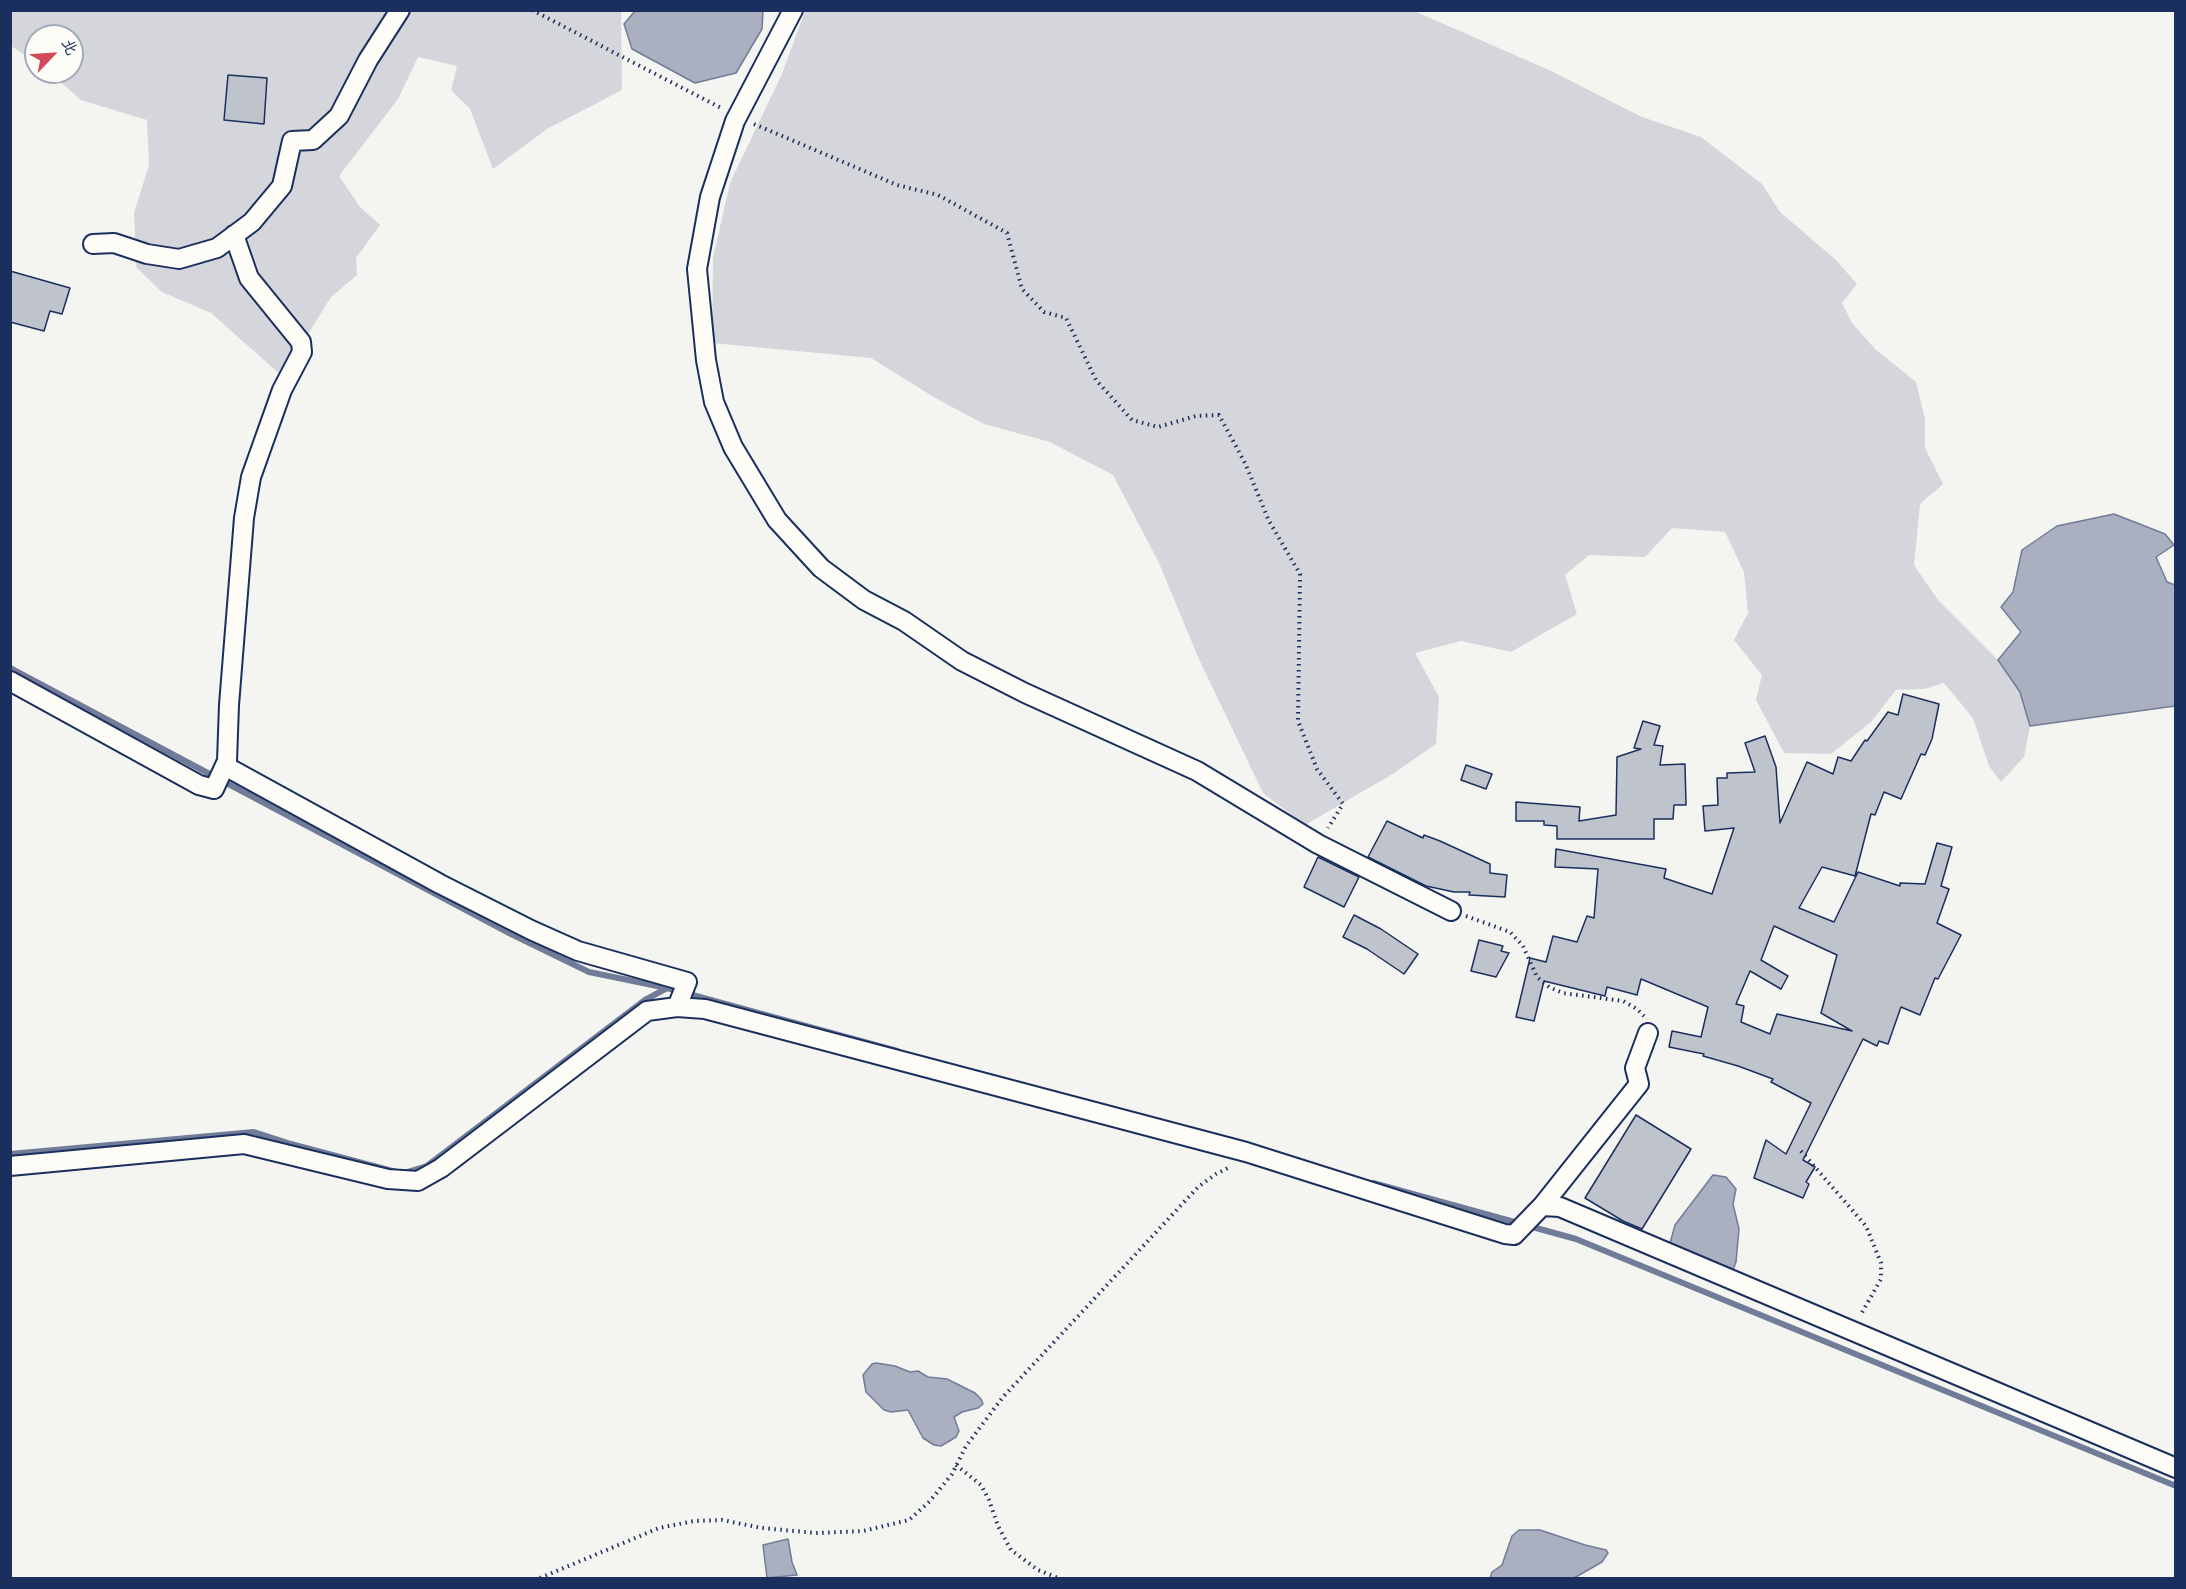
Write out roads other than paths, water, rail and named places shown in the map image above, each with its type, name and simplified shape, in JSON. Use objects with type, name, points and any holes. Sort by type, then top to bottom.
[{"type":"street","points":[[93,244],[114,243],[147,254],[180,259],[217,248],[252,222],[282,186],[292,141],[313,140],[339,116],[368,60],[400,10]]},
{"type":"street","points":[[793,10],[738,117],[710,197],[697,269],[705,349],[714,402],[733,447],[777,520],[821,568],[864,600],[903,621],[962,661],[1025,693],[1197,771],[1318,844],[1451,911]]},
{"type":"street","points":[[10,681],[199,785],[214,789],[227,761],[229,705],[244,518],[251,477],[282,390],[302,352],[301,342],[249,278],[234,235]]},
{"type":"street","points":[[224,768],[531,930],[578,951],[687,982],[678,1004]]},
{"type":"street","points":[[10,1166],[244,1144],[388,1179],[418,1181],[441,1168],[647,1011],[678,1004],[716,1012],[1262,1156],[1514,1235],[1536,1212],[1640,1084],[1635,1068],[1648,1033]]},
{"type":"street","points":[[1536,1212],[1560,1207],[2175,1468]]},
{"type":"water","points":[[635,11],[763,11],[762,29],[736,73],[695,83],[632,49],[624,24]]},
{"type":"water","points":[[2114,514],[2165,534],[2174,545],[2156,557],[2167,582],[2175,585],[2175,706],[2030,726],[2020,692],[1998,660],[2021,632],[2001,607],[2013,592],[2022,550],[2057,526]]},
{"type":"water","points":[[1713,1175],[1726,1177],[1736,1189],[1733,1204],[1739,1229],[1736,1262],[1731,1275],[1669,1247],[1675,1225]]},
{"type":"water","points":[[872,1364],[895,1366],[910,1372],[918,1371],[928,1377],[947,1379],[975,1393],[983,1404],[954,1417],[959,1431],[956,1437],[941,1446],[934,1445],[923,1438],[908,1410],[891,1412],[884,1410],[866,1392],[863,1375]]},
{"type":"water","points":[[1519,1530],[1540,1530],[1606,1550],[1608,1553],[1602,1562],[1574,1578],[1490,1578],[1492,1572],[1502,1565],[1512,1536]]},
{"type":"water","points":[[788,1539],[797,1575],[767,1578],[763,1545]]},
{"type":"waterway","points":[[10,668],[511,934],[589,972],[667,988]]},
{"type":"waterway","points":[[407,1172],[427,1166],[645,1000],[667,988],[897,1051]]},
{"type":"waterway","points":[[10,1154],[254,1132],[396,1172]]},
{"type":"waterway","points":[[1373,1183],[1576,1239],[2176,1486]]}]
